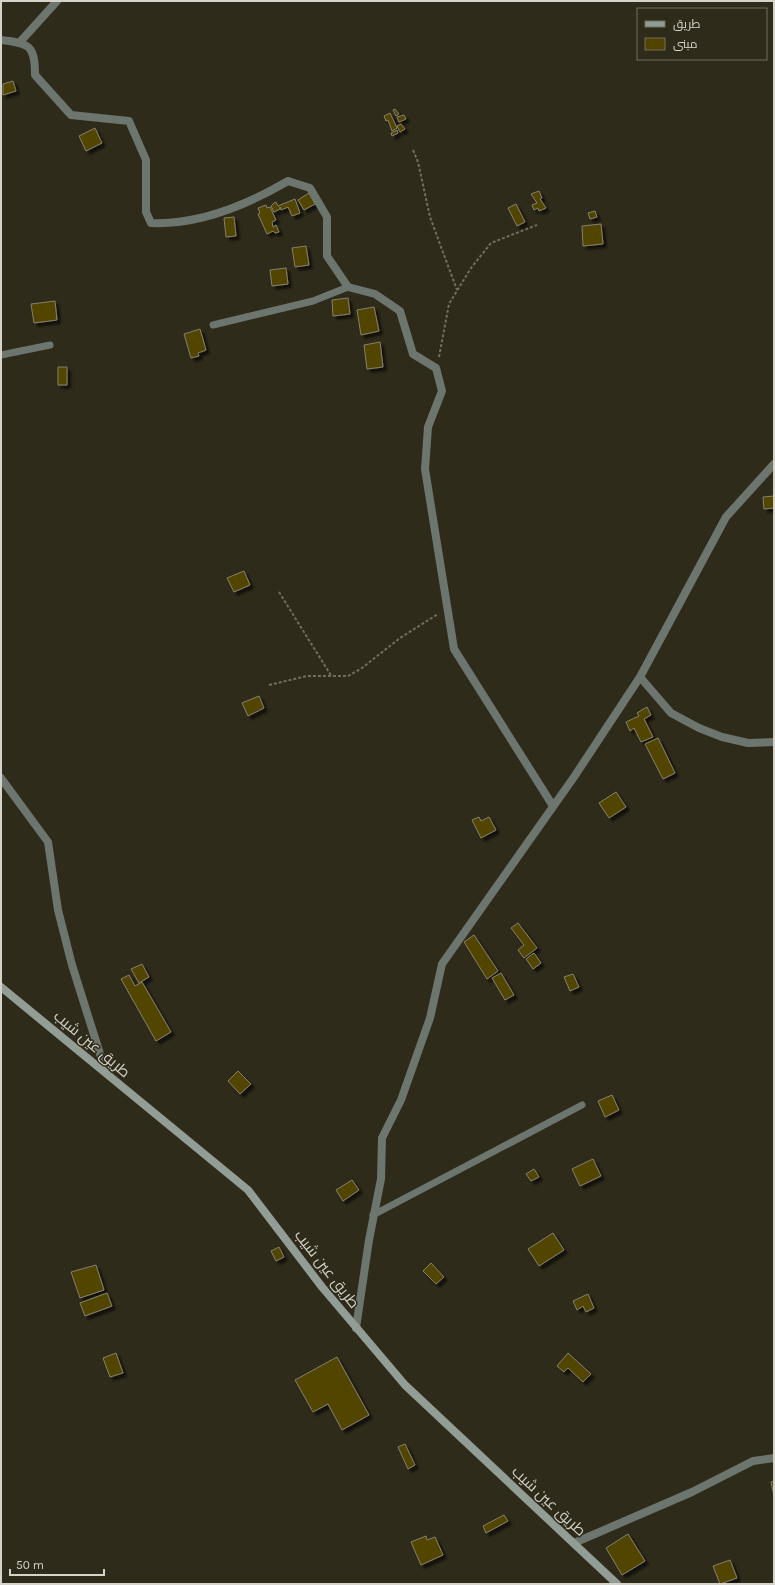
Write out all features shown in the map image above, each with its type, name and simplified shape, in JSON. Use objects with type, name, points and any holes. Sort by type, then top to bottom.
[{"type":"main road","name":"طريق عين شيب","points":[[1,986],[248,1190],[322,1287],[405,1385],[617,1584]]},
{"type":"street","points":[[20,42],[57,1]]},
{"type":"street","points":[[1,40],[20,42],[27,46],[35,58],[35,75],[71,115],[129,121],[146,160],[146,212],[151,222],[166,223],[226,211],[269,192],[288,181],[310,188],[327,217],[327,256],[348,287],[376,294],[400,312],[413,354],[436,368],[442,391],[428,428],[425,468],[454,650],[553,806]]},
{"type":"street","points":[[356,1328],[373,1216],[381,1179],[382,1138],[401,1100],[430,1018],[442,964],[553,806],[640,677],[726,516],[774,464]]},
{"type":"street","points":[[640,677],[671,713],[699,728],[722,737],[748,744],[774,742]]},
{"type":"street","points":[[1,778],[48,842],[58,910],[72,965],[106,1074]]},
{"type":"street","points":[[574,1543],[692,1492],[753,1461],[774,1458]]},
{"type":"lane","points":[[213,325],[313,301],[348,287]]},
{"type":"lane","points":[[1,355],[50,345]]},
{"type":"lane","points":[[373,1216],[582,1106]]},
{"type":"path","points":[[413,150],[418,162],[430,217],[458,290]]},
{"type":"path","points":[[436,368],[449,304],[471,268],[491,243],[538,225]]},
{"type":"path","points":[[278,592],[332,677]]},
{"type":"path","points":[[269,685],[307,676],[348,676],[400,638],[447,608]]},
{"type":"building","points":[[13,81],[16,91],[3,95],[3,84]]},
{"type":"building","points":[[395,109],[399,114],[396,116],[393,110]]},
{"type":"building","points":[[390,113],[397,128],[392,131],[388,120],[386,121],[384,116]]},
{"type":"building","points":[[404,115],[406,119],[399,122],[397,117]]},
{"type":"building","points":[[401,124],[405,129],[400,132],[397,126]]},
{"type":"building","points":[[95,128],[102,143],[86,151],[79,136]]},
{"type":"building","points":[[397,130],[398,133],[392,136],[391,133]]},
{"type":"building","points":[[539,191],[542,198],[540,199],[546,208],[539,211],[538,208],[534,210],[532,205],[537,203],[531,194]]},
{"type":"building","points":[[309,193],[315,204],[304,210],[298,200]]},
{"type":"building","points":[[295,199],[300,213],[292,216],[288,207],[281,210],[280,207],[280,209],[274,212],[271,206],[276,202],[278,206]]},
{"type":"building","points":[[516,204],[525,222],[517,226],[508,208]]},
{"type":"building","points":[[266,205],[267,208],[270,207],[276,220],[272,222],[273,227],[276,225],[279,232],[275,233],[273,231],[267,234],[258,214],[260,213],[258,208]]},
{"type":"building","points":[[595,211],[597,217],[590,219],[588,213]]},
{"type":"building","points":[[234,217],[236,236],[226,237],[224,218]]},
{"type":"building","points":[[601,224],[603,244],[583,246],[582,226]]},
{"type":"building","points":[[306,246],[309,265],[295,267],[292,248]]},
{"type":"building","points":[[286,268],[288,284],[272,286],[270,270]]},
{"type":"building","points":[[348,298],[350,314],[333,316],[332,300]]},
{"type":"building","points":[[55,301],[57,320],[34,323],[31,304]]},
{"type":"building","points":[[374,307],[379,331],[361,335],[357,310]]},
{"type":"building","points":[[200,329],[206,350],[198,353],[199,356],[191,358],[184,334]]},
{"type":"building","points":[[380,342],[383,367],[367,369],[364,345]]},
{"type":"building","points":[[58,367],[67,367],[67,385],[58,385]]},
{"type":"building","points":[[774,496],[774,508],[764,509],[763,497]]},
{"type":"building","points":[[244,571],[250,585],[234,592],[227,578]]},
{"type":"building","points":[[259,696],[264,708],[248,716],[242,703]]},
{"type":"building","points":[[647,707],[651,715],[644,719],[653,737],[641,742],[634,728],[630,731],[626,722],[639,716],[637,713]]},
{"type":"building","points":[[658,738],[675,773],[663,779],[645,744]]},
{"type":"building","points":[[616,792],[626,807],[609,818],[599,803]]},
{"type":"building","points":[[479,817],[481,821],[489,817],[496,830],[481,838],[472,820]]},
{"type":"building","points":[[518,923],[537,948],[524,958],[518,950],[524,945],[511,928]]},
{"type":"building","points":[[474,935],[498,971],[487,979],[464,942]]},
{"type":"building","points":[[534,953],[541,963],[533,969],[526,959]]},
{"type":"building","points":[[142,964],[149,977],[139,983],[131,969]]},
{"type":"building","points":[[501,973],[514,995],[505,1000],[492,978]]},
{"type":"building","points":[[573,974],[579,987],[570,991],[564,977]]},
{"type":"building","points":[[129,975],[135,986],[142,982],[171,1032],[156,1041],[121,979]]},
{"type":"building","points":[[238,1071],[251,1084],[240,1094],[228,1081]]},
{"type":"building","points":[[612,1095],[619,1110],[605,1117],[598,1101]]},
{"type":"building","points":[[593,1159],[601,1176],[580,1186],[572,1169]]},
{"type":"building","points":[[534,1169],[539,1177],[531,1181],[526,1174]]},
{"type":"building","points":[[352,1180],[359,1190],[343,1201],[336,1190]]},
{"type":"building","points":[[553,1233],[564,1250],[539,1266],[528,1249]]},
{"type":"building","points":[[279,1247],[284,1257],[276,1261],[271,1251]]},
{"type":"building","points":[[431,1263],[444,1277],[436,1284],[423,1271]]},
{"type":"building","points":[[96,1265],[104,1290],[80,1298],[71,1272]]},
{"type":"building","points":[[107,1293],[112,1306],[85,1316],[80,1303]]},
{"type":"building","points":[[588,1294],[594,1308],[586,1312],[583,1306],[577,1310],[573,1301]]},
{"type":"building","points":[[116,1353],[123,1373],[110,1377],[103,1358]]},
{"type":"building","points":[[568,1353],[591,1374],[583,1382],[568,1368],[564,1372],[557,1366]]},
{"type":"building","points":[[337,1357],[369,1415],[342,1430],[328,1404],[313,1412],[295,1380]]},
{"type":"building","points":[[405,1444],[415,1465],[408,1469],[398,1447]]},
{"type":"building","points":[[774,1481],[774,1496],[771,1482]]},
{"type":"building","points":[[504,1515],[508,1521],[486,1533],[483,1526]]},
{"type":"building","points":[[628,1534],[645,1561],[622,1575],[606,1548]]},
{"type":"building","points":[[426,1536],[427,1540],[435,1537],[443,1555],[421,1565],[411,1542]]},
{"type":"building","points":[[730,1560],[737,1578],[720,1584],[713,1566]]}]
